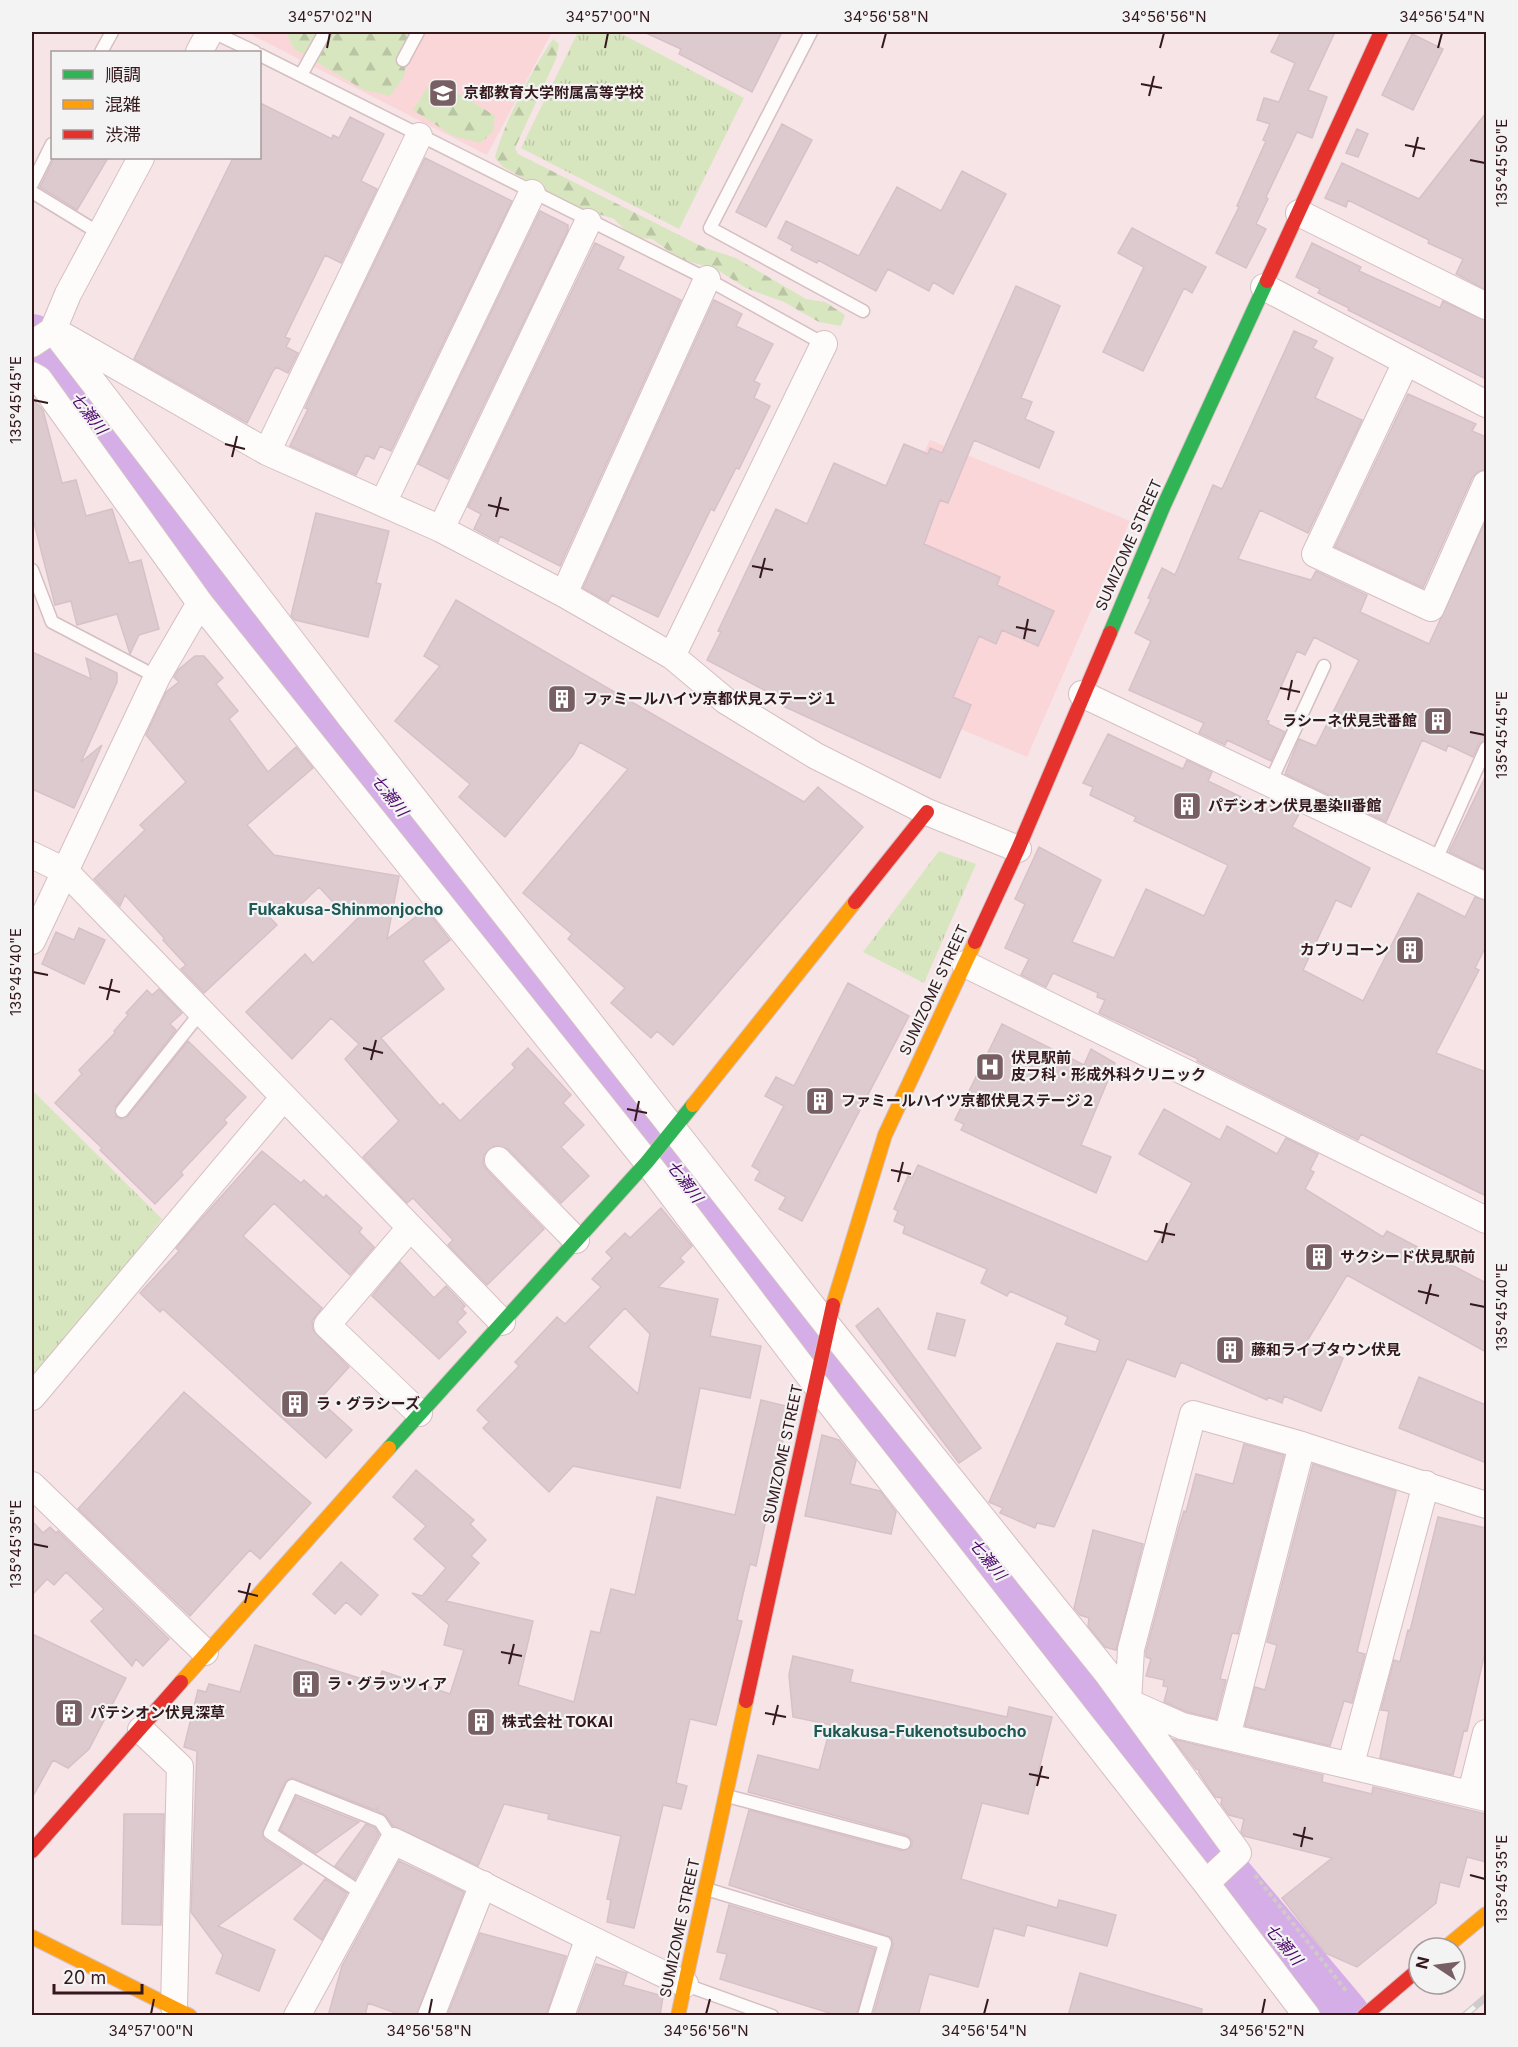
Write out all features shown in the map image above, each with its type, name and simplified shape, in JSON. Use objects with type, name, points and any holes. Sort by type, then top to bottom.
[{"type":"main road","name":"SUMIZOME STREET","points":[[678,2016],[826,1330],[885,1135],[1018,849],[1164,505],[1381,32]]},
{"type":"main road","points":[[32,1851],[141,1730],[205,1652],[649,1159],[927,812]]},
{"type":"main road","points":[[1459,1936],[1486,1914]]},
{"type":"main road","points":[[32,1936],[182,2011]]},
{"type":"main road","points":[[1364,2016],[1407,1980]]},
{"type":"street","points":[[200,51],[212,32]]},
{"type":"street","points":[[267,452],[419,136]]},
{"type":"street","points":[[44,336],[140,159]]},
{"type":"street","points":[[382,503],[532,193]]},
{"type":"street","points":[[1299,213],[1486,306]]},
{"type":"street","points":[[441,529],[588,222]]},
{"type":"street","points":[[564,594],[707,279]]},
{"type":"street","points":[[1264,288],[1486,404]]},
{"type":"street","points":[[44,336],[267,452],[441,529],[564,594],[672,656],[726,701],[796,744],[927,812],[1018,849]]},
{"type":"street","points":[[44,336],[351,718],[826,1330],[1128,1702],[1306,2016]]},
{"type":"street","points":[[672,656],[824,344]]},
{"type":"street","points":[[1406,362],[1315,554],[1431,608],[1486,484]]},
{"type":"street","points":[[32,375],[39,379],[200,603],[649,1159],[816,1379],[1223,1868]]},
{"type":"street","points":[[32,941],[157,677],[200,603]]},
{"type":"street","points":[[1082,694],[1486,886]]},
{"type":"street","points":[[32,855],[65,871],[502,1322]]},
{"type":"street","points":[[965,964],[1486,1220]]},
{"type":"street","points":[[32,1397],[284,1097]]},
{"type":"street","points":[[498,1160],[576,1240]]},
{"type":"street","points":[[410,1228],[327,1325],[419,1413]]},
{"type":"street","points":[[1128,1702],[1131,1649],[1193,1414],[1302,1445],[1486,1505]]},
{"type":"street","points":[[1227,1737],[1302,1445]]},
{"type":"street","points":[[1351,1764],[1426,1484]]},
{"type":"street","points":[[32,1485],[205,1652]]},
{"type":"street","points":[[1128,1702],[1182,1726],[1479,1796],[1486,1733]]},
{"type":"street","points":[[141,1730],[180,1767],[182,2011]]},
{"type":"street","points":[[297,2016],[393,1840],[483,1884],[588,1940],[685,1984]]},
{"type":"street","points":[[431,2016],[483,1884]]},
{"type":"street","points":[[561,2016],[588,1940]]},
{"type":"lane","points":[[102,51],[112,32]]},
{"type":"lane","points":[[212,32],[253,51]]},
{"type":"lane","points":[[301,75],[325,32]]},
{"type":"lane","points":[[403,60],[418,32]]},
{"type":"lane","points":[[811,32],[710,228],[863,311]]},
{"type":"lane","points":[[261,55],[588,222],[707,279],[824,344]]},
{"type":"lane","points":[[32,184],[51,146]]},
{"type":"lane","points":[[32,192],[99,233]]},
{"type":"lane","points":[[32,570],[52,622],[157,677]]},
{"type":"lane","points":[[1270,783],[1324,666]]},
{"type":"lane","points":[[1435,862],[1486,748]]},
{"type":"lane","points":[[122,1111],[201,1012]]},
{"type":"lane","points":[[363,1894],[270,1833],[292,1785],[380,1821],[393,1840]]},
{"type":"lane","points":[[726,1796],[904,1843]]},
{"type":"lane","points":[[705,1888],[885,1943],[864,2016]]},
{"type":"lane","points":[[685,1984],[772,2016]]},
{"type":"path","points":[[1223,1868],[1347,1992]]},
{"type":"shaded area","name":"京都教育大学附属高等学校","points":[[246,32],[552,32],[487,155]]},
{"type":"shaded area","points":[[930,440],[1130,521],[1027,757],[840,678],[880,545]]},
{"type":"green space","points":[[286,32],[410,32],[404,77],[390,96],[364,90],[294,49]]},
{"type":"green space","points":[[578,32],[618,32],[744,98],[679,229],[521,148]]},
{"type":"green space","points":[[553,39],[559,44],[556,59],[515,148],[518,154],[703,247],[736,258],[806,299],[825,302],[845,315],[841,326],[819,322],[784,302],[746,288],[716,269],[680,259],[652,239],[637,238],[627,232],[614,219],[574,206],[503,167],[495,158],[499,144],[528,80]]},
{"type":"green space","points":[[429,85],[462,95],[495,116],[493,132],[480,143],[453,136],[413,110]]},
{"type":"green space","points":[[939,851],[976,864],[924,983],[863,952]]},
{"type":"green space","points":[[32,1090],[162,1219],[32,1382]]},
{"type":"building","points":[[644,32],[782,32],[752,92],[679,54],[681,49]]},
{"type":"building","points":[[1281,32],[1335,32],[1308,90],[1327,97],[1312,138],[1297,132],[1266,197],[1268,199],[1256,224],[1266,229],[1246,268],[1216,253],[1239,207],[1237,206],[1266,141],[1263,140],[1270,124],[1257,120],[1264,98],[1279,102],[1295,63],[1271,52]]},
{"type":"building","points":[[1412,34],[1443,49],[1413,110],[1382,95]]},
{"type":"building","points":[[261,104],[332,139],[333,135],[339,138],[350,117],[384,134],[361,181],[377,189],[341,263],[325,255],[285,337],[290,339],[286,347],[298,353],[288,373],[276,367],[273,371],[247,423],[134,359],[233,159],[261,159]]},
{"type":"building","points":[[1486,113],[1486,290],[1456,274],[1463,259],[1348,200],[1346,207],[1325,198],[1342,163],[1419,199]]},
{"type":"building","points":[[782,124],[812,140],[766,227],[736,212]]},
{"type":"building","points":[[1357,129],[1368,134],[1358,157],[1346,153]]},
{"type":"building","points":[[425,158],[512,201],[391,451],[380,446],[374,459],[366,455],[356,475],[290,446],[308,409],[305,408],[315,386]]},
{"type":"building","points":[[54,159],[107,159],[77,210],[40,187]]},
{"type":"building","points":[[962,171],[1006,194],[953,294],[933,282],[929,291],[888,269],[876,291],[818,260],[817,263],[791,250],[793,246],[778,238],[786,221],[859,256],[897,187],[941,211]]},
{"type":"building","points":[[540,211],[568,225],[568,230],[448,479],[418,464]]},
{"type":"building","points":[[1132,228],[1206,267],[1192,293],[1184,288],[1143,371],[1103,352],[1144,267],[1118,253]]},
{"type":"building","points":[[595,243],[624,257],[618,269],[681,300],[560,566],[500,536],[498,542],[474,529],[481,514],[468,507]]},
{"type":"building","points":[[1312,243],[1361,267],[1359,271],[1440,308],[1443,301],[1486,321],[1486,379],[1348,310],[1349,308],[1318,293],[1320,289],[1296,277]]},
{"type":"building","points":[[1016,286],[1060,306],[1021,398],[1032,402],[1025,419],[1054,432],[1039,468],[974,440],[948,503],[940,500],[924,544],[1000,577],[997,585],[1054,611],[1038,646],[1002,630],[996,644],[979,636],[953,697],[971,705],[940,778],[781,705],[783,700],[707,660],[721,632],[718,631],[776,509],[807,524],[834,463],[886,486],[904,444],[928,454],[930,448],[942,453]]},
{"type":"building","points":[[714,300],[742,314],[736,326],[773,344],[754,381],[760,384],[754,398],[770,406],[739,469],[736,468],[714,511],[711,509],[658,617],[612,595],[608,602],[583,588]]},
{"type":"building","points":[[1294,331],[1317,341],[1313,348],[1333,358],[1315,398],[1362,420],[1308,533],[1260,510],[1238,559],[1311,580],[1316,571],[1367,595],[1360,612],[1429,644],[1486,520],[1486,740],[1479,744],[1473,757],[1448,745],[1446,751],[1422,740],[1386,822],[1285,774],[1299,739],[1316,746],[1359,660],[1314,637],[1305,655],[1297,651],[1266,720],[1269,721],[1268,724],[1285,732],[1271,761],[1227,740],[1225,745],[1199,733],[1204,723],[1129,690],[1151,641],[1135,633],[1151,599],[1148,598],[1162,568],[1175,575],[1213,485],[1222,489]]},
{"type":"building","points":[[1408,394],[1476,424],[1472,431],[1486,437],[1486,469],[1478,472],[1472,478],[1423,588],[1335,547]]},
{"type":"building","points":[[32,398],[43,410],[62,483],[76,480],[86,516],[112,509],[129,563],[141,560],[159,629],[139,635],[130,654],[117,614],[77,625],[71,601],[55,605],[32,515]]},
{"type":"building","points":[[316,513],[389,531],[376,583],[381,584],[368,637],[295,620],[291,616]]},
{"type":"building","points":[[456,600],[804,802],[818,787],[863,827],[673,1045],[657,1031],[651,1038],[611,1003],[625,988],[568,939],[572,934],[523,893],[628,769],[580,742],[573,755],[505,837],[459,797],[470,784],[395,721],[440,666],[424,656]]},
{"type":"building","points":[[32,652],[91,679],[86,658],[117,673],[117,682],[81,762],[102,745],[74,808],[32,789]]},
{"type":"building","points":[[195,656],[204,656],[223,678],[216,684],[238,711],[229,719],[268,772],[296,747],[313,768],[247,825],[274,855],[399,876],[387,939],[426,909],[450,940],[423,961],[444,989],[381,1038],[440,1106],[443,1103],[460,1121],[515,1068],[512,1064],[528,1048],[571,1095],[563,1103],[584,1125],[561,1147],[589,1176],[561,1203],[508,1149],[494,1146],[484,1155],[483,1163],[487,1170],[544,1229],[487,1285],[448,1245],[453,1240],[413,1198],[407,1203],[363,1157],[399,1121],[345,1059],[359,1044],[331,1018],[292,1059],[246,1012],[305,954],[313,963],[360,916],[344,914],[319,887],[298,907],[253,900],[277,925],[204,993],[181,969],[186,965],[125,895],[120,906],[94,879],[145,830],[140,825],[186,782],[146,735],[166,692],[179,682],[174,677],[178,670]]},
{"type":"building","points":[[1108,734],[1183,769],[1187,760],[1212,772],[1208,781],[1268,810],[1272,801],[1299,814],[1292,827],[1370,868],[1351,907],[1336,900],[1303,970],[1363,1001],[1418,893],[1465,917],[1475,897],[1486,901],[1486,946],[1475,968],[1479,970],[1436,1053],[1486,1072],[1486,1196],[1361,1134],[1358,1140],[1197,1061],[1198,1059],[1099,1013],[1105,1000],[1097,997],[1098,993],[1053,973],[1046,987],[1021,975],[1029,959],[1005,948],[1025,904],[1015,899],[1039,847],[1101,880],[1072,942],[1114,958],[1146,889],[1204,916],[1228,865],[1134,821],[1136,817],[1090,795],[1093,787],[1083,783]]},
{"type":"building","points":[[1486,775],[1486,870],[1449,852]]},
{"type":"building","points":[[79,928],[105,940],[84,984],[42,964],[56,932],[74,940]]},
{"type":"building","name":"ファミールハイツ京都伏見ステージ２","points":[[848,983],[909,1016],[802,1221],[779,1209],[786,1197],[755,1180],[760,1171],[752,1166],[784,1106],[765,1096],[776,1077],[794,1086]]},
{"type":"building","points":[[159,989],[182,1013],[170,1024],[176,1030],[116,1106],[116,1117],[121,1119],[128,1116],[188,1041],[246,1097],[224,1120],[227,1123],[181,1172],[183,1175],[155,1204],[55,1103],[82,1074],[79,1070],[115,1033],[114,1031],[128,1015],[126,1013],[147,990],[152,995]]},
{"type":"building","points":[[1002,1024],[1084,1065],[1091,1049],[1115,1063],[1081,1145],[1111,1157],[1096,1193],[961,1130],[964,1124],[955,1120]]},
{"type":"building","points":[[1164,1109],[1220,1140],[1227,1126],[1277,1154],[1286,1138],[1318,1154],[1310,1170],[1314,1172],[1305,1189],[1383,1237],[1387,1231],[1486,1283],[1486,1352],[1347,1275],[1307,1341],[1343,1358],[1321,1411],[1284,1396],[1282,1403],[1268,1397],[1267,1400],[1181,1362],[1175,1377],[1127,1359],[1054,1527],[1037,1523],[1035,1528],[1000,1513],[1003,1508],[989,1502],[1057,1343],[1096,1352],[1100,1340],[1065,1324],[1068,1317],[1010,1291],[1007,1296],[981,1283],[987,1269],[903,1233],[905,1226],[894,1221],[898,1211],[894,1209],[908,1176],[912,1178],[918,1165],[1147,1262],[1192,1183],[1139,1154]]},
{"type":"building","points":[[262,1151],[301,1183],[304,1180],[324,1198],[326,1195],[362,1228],[359,1232],[374,1247],[350,1275],[274,1203],[243,1236],[322,1308],[312,1321],[313,1330],[349,1367],[319,1400],[352,1430],[326,1458],[163,1309],[160,1312],[140,1293],[179,1251],[176,1248]]},
{"type":"building","points":[[661,1208],[692,1246],[680,1258],[684,1262],[658,1287],[718,1299],[710,1336],[761,1346],[750,1398],[700,1388],[680,1488],[573,1466],[549,1492],[483,1428],[489,1422],[477,1410],[519,1366],[515,1362],[557,1317],[565,1324],[601,1287],[592,1279],[612,1258],[606,1252],[625,1233],[630,1238]],"holes":[[[625,1308],[650,1334],[638,1394],[588,1347]]]},
{"type":"building","points":[[400,1262],[434,1298],[446,1286],[465,1306],[462,1309],[466,1313],[457,1322],[466,1332],[439,1359],[372,1296]]},
{"type":"building","points":[[878,1308],[981,1448],[959,1463],[856,1326]]},
{"type":"building","points":[[937,1313],[965,1320],[955,1356],[928,1349]]},
{"type":"building","points":[[1419,1377],[1486,1405],[1486,1463],[1399,1428]]},
{"type":"building","points":[[184,1392],[311,1503],[260,1559],[250,1550],[190,1616],[78,1509]]},
{"type":"building","points":[[761,1400],[790,1407],[756,1566],[750,1564],[737,1620],[742,1621],[716,1725],[690,1719],[676,1783],[687,1786],[681,1809],[663,1805],[634,1928],[607,1922],[611,1900],[607,1899],[621,1836],[548,1819],[549,1814],[504,1804],[478,1866],[393,1826],[386,1816],[377,1811],[377,1808],[375,1810],[292,1778],[285,1782],[262,1834],[265,1840],[302,1864],[218,1926],[275,1950],[259,1991],[216,1973],[223,1955],[191,1912],[197,1751],[184,1747],[198,1690],[206,1692],[209,1684],[240,1692],[255,1645],[378,1684],[382,1671],[450,1694],[464,1650],[444,1645],[449,1625],[412,1593],[422,1596],[446,1568],[414,1539],[426,1526],[393,1497],[416,1470],[474,1520],[470,1524],[486,1540],[471,1556],[479,1563],[446,1601],[533,1621],[518,1685],[574,1702],[591,1631],[600,1633],[611,1589],[635,1595],[657,1497],[735,1515]]},
{"type":"building","points":[[822,1435],[839,1440],[856,1461],[850,1484],[880,1491],[896,1512],[891,1534],[805,1516]]},
{"type":"building","points":[[1244,1444],[1284,1455],[1238,1634],[1232,1633],[1220,1679],[1226,1680],[1216,1719],[1187,1712],[1164,1702],[1168,1687],[1163,1686],[1164,1680],[1146,1676],[1151,1659],[1146,1657],[1146,1651],[1179,1527],[1184,1511],[1186,1512],[1196,1474],[1233,1484]]},
{"type":"building","points":[[1313,1464],[1396,1491],[1357,1652],[1365,1654],[1352,1703],[1344,1701],[1330,1746],[1245,1726],[1255,1687],[1265,1690],[1277,1645],[1267,1642]]},
{"type":"building","points":[[1438,1517],[1486,1528],[1486,1648],[1467,1731],[1464,1730],[1453,1775],[1380,1758],[1389,1711],[1381,1710],[1394,1660],[1400,1662],[1408,1630],[1410,1631]]},
{"type":"building","points":[[32,1521],[43,1533],[50,1527],[56,1533],[58,1531],[169,1639],[143,1666],[136,1659],[132,1666],[91,1621],[104,1609],[66,1572],[54,1585],[47,1579],[32,1595]]},
{"type":"building","points":[[1093,1530],[1143,1544],[1116,1650],[1105,1647],[1088,1626],[1089,1618],[1080,1615],[1074,1608]]},
{"type":"building","points":[[341,1562],[378,1595],[361,1615],[346,1602],[335,1614],[313,1594]]},
{"type":"building","name":"パテシオン伏見深草","points":[[32,1634],[126,1678],[89,1749],[68,1768],[53,1760],[32,1798]]},
{"type":"building","points":[[793,1656],[853,1670],[850,1682],[1007,1717],[1009,1707],[1052,1717],[1028,1814],[982,1803],[961,1879],[1057,1908],[1059,1900],[1116,1915],[1107,1946],[1027,1925],[1024,1936],[994,1928],[978,1987],[929,1974],[918,2016],[873,2016],[893,1945],[891,1937],[729,1885],[749,1810],[902,1851],[912,1846],[912,1840],[906,1835],[748,1792],[758,1755],[819,1770],[831,1725],[793,1717],[789,1675]]},
{"type":"building","points":[[1173,1739],[1323,1775],[1322,1782],[1372,1794],[1373,1787],[1486,1814],[1486,1862],[1467,1857],[1459,1887],[1440,1882],[1436,1903],[1357,1967],[1325,1953],[1282,1898],[1332,1858],[1244,1836],[1241,1832],[1244,1819],[1229,1815],[1221,1804],[1222,1798],[1215,1797],[1199,1770]]},
{"type":"building","points":[[296,1797],[359,1822],[316,1853],[280,1830]]},
{"type":"building","points":[[124,1814],[164,1814],[161,1925],[122,1924]]},
{"type":"building","points":[[366,1824],[375,1828],[379,1835],[355,1879],[335,1866]]},
{"type":"building","points":[[399,1861],[464,1892],[416,2016],[404,2016],[368,2003],[365,2016],[328,2016],[342,1966]]},
{"type":"building","points":[[325,1879],[347,1893],[322,1940],[294,1919]]},
{"type":"building","points":[[729,1905],[875,1949],[856,2016],[839,2016],[720,1979],[727,1954],[717,1952]]},
{"type":"building","points":[[480,1933],[566,1956],[546,2016],[447,2016]]},
{"type":"building","points":[[596,1964],[627,1973],[623,1985],[663,1996],[660,2016],[577,2016]]},
{"type":"building","points":[[1080,1973],[1202,2009],[1201,2016],[1068,2016]]},
{"type":"waterway","name":"七瀬川","points":[[32,340],[552,1002],[740,1255],[854,1395],[874,1408],[896,1447],[1057,1648],[1072,1677],[1135,1758],[1151,1773],[1212,1859],[1344,2016]]},
{"type":"railway","points":[[1464,2016],[1486,1997]]},
{"type":"traffic: fast","points":[[1110,633],[1164,505],[1267,281]]},
{"type":"traffic: fast","points":[[389,1448],[647,1162],[693,1105]]},
{"type":"traffic: slow","points":[[693,1105],[855,902]]},
{"type":"traffic: slow","points":[[833,1305],[885,1135],[975,942]]},
{"type":"traffic: slow","points":[[181,1682],[389,1448]]},
{"type":"traffic: slow","points":[[678,2016],[746,1701]]},
{"type":"traffic: slow","points":[[1459,1936],[1486,1914]]},
{"type":"traffic: slow","points":[[32,1937],[190,2016]]},
{"type":"traffic: jam","points":[[1267,281],[1381,32]]},
{"type":"traffic: jam","points":[[975,942],[1018,849],[1110,633]]},
{"type":"traffic: jam","points":[[855,902],[927,812]]},
{"type":"traffic: jam","points":[[746,1701],[833,1305]]},
{"type":"traffic: jam","points":[[32,1851],[181,1682]]},
{"type":"traffic: jam","points":[[1364,2016],[1407,1979]]},
{"type":"place","name":"京都教育大学附属高等学校","points":[[443,93]]},
{"type":"place","name":"ファミールハイツ京都伏見ステージ１","points":[[562,699]]},
{"type":"place","name":"ラシーネ伏見弐番館","points":[[1438,721]]},
{"type":"place","name":"パデシオン伏見墨染Ⅱ番館","points":[[1187,806]]},
{"type":"place","name":"カプリコーン","points":[[1410,950]]},
{"type":"place","name":"伏見駅前 皮フ科・形成外科クリニック","points":[[990,1067]]},
{"type":"place","name":"ファミールハイツ京都伏見ステージ２","points":[[820,1101]]},
{"type":"place","name":"サクシード伏見駅前","points":[[1319,1257]]},
{"type":"place","name":"藤和ライブタウン伏見","points":[[1230,1350]]},
{"type":"place","name":"ラ・グラシーズ","points":[[295,1404]]},
{"type":"place","name":"ラ・グラッツィア","points":[[306,1684]]},
{"type":"place","name":"パテシオン伏見深草","points":[[69,1713]]},
{"type":"place","name":"株式会社 TOKAI","points":[[481,1722]]},
{"type":"district","name":"Fukakusa-Shinmonjocho","points":[[346,909]]},
{"type":"district","name":"Fukakusa-Fukenotsubocho","points":[[920,1731]]}]
